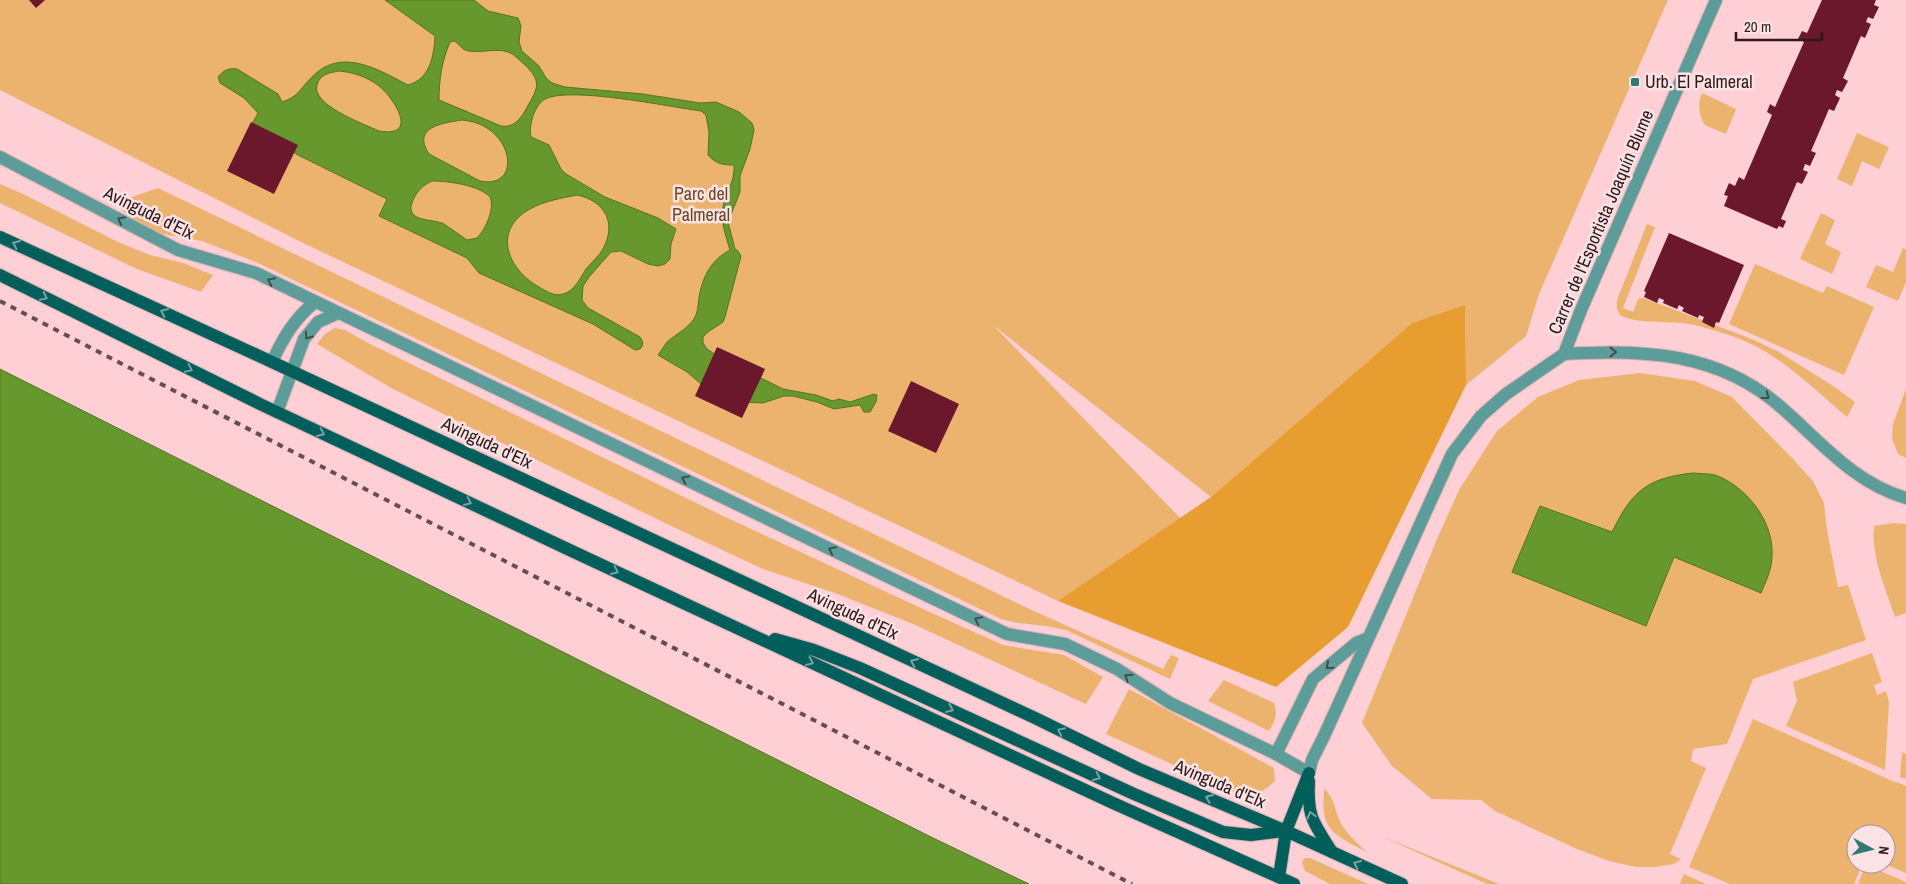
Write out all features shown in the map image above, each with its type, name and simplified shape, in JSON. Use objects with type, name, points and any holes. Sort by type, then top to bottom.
[{"type":"main road","name":"Avinguda d'Elx","points":[[0,237],[1035,718],[1139,769],[1286,831],[1402,884]]},
{"type":"main road","points":[[0,275],[277,412],[1112,803],[1294,884]]},
{"type":"main road","points":[[741,630],[814,650],[860,668],[1134,794],[1223,832],[1251,835],[1286,831]]},
{"type":"main road","points":[[1279,877],[1286,831],[1309,773]]},
{"type":"main road","points":[[1309,773],[1308,803],[1312,822],[1332,852]]},
{"type":"street","name":"Carrer de l'Esportista Joaquín Blume","points":[[1309,773],[1312,760],[1452,454],[1481,416],[1506,394],[1564,354],[1580,310],[1716,0]]},
{"type":"street","name":"Avinguda d'Elx","points":[[1,157],[178,250],[256,273],[1007,634],[1065,644],[1117,670],[1170,703],[1276,754],[1309,773]]},
{"type":"street","points":[[272,362],[287,331],[304,311],[315,302]]},
{"type":"street","points":[[277,412],[304,339],[318,322],[338,313]]},
{"type":"street","points":[[1564,354],[1596,352],[1645,353],[1668,356],[1707,365],[1738,378],[1780,406],[1854,473],[1886,492],[1906,498]]},
{"type":"street","points":[[1276,754],[1313,679],[1356,642],[1368,638]]},
{"type":"green space","name":"Parc del Palmeral","points":[[0,0],[1668,0],[1539,294],[1526,336],[1466,385],[1465,306],[1412,323],[1211,497],[993,325],[1188,526],[1058,601],[301,242],[0,90]]},
{"type":"green space","points":[[1702,93],[1736,109],[1726,134],[1705,125],[1699,110]]},
{"type":"green space","points":[[1857,133],[1889,147],[1879,169],[1862,161],[1852,186],[1837,179]]},
{"type":"green space","points":[[0,184],[118,242],[150,255],[183,263],[213,275],[201,292],[137,269],[0,203]]},
{"type":"green space","points":[[158,188],[1023,606],[1163,669],[1171,655],[1179,658],[1170,679],[1066,630],[1001,619],[258,263],[202,241],[163,234],[129,219],[118,202]]},
{"type":"green space","points":[[1821,213],[1835,220],[1825,244],[1841,252],[1832,274],[1800,259]]},
{"type":"green space","points":[[1647,224],[1655,227],[1623,308],[1633,312],[1638,299],[1643,298],[1752,339],[1779,352],[1855,402],[1847,417],[1788,367],[1749,343],[1695,325],[1635,320],[1620,315],[1617,309],[1617,300]]},
{"type":"green space","points":[[1903,248],[1906,249],[1906,282],[1898,301],[1866,287],[1876,265],[1893,272]]},
{"type":"green space","points":[[1755,264],[1823,293],[1827,286],[1874,307],[1844,375],[1729,324]]},
{"type":"green space","points":[[335,328],[345,330],[370,344],[719,514],[923,609],[1003,645],[1064,655],[1103,677],[1086,704],[913,624],[835,593],[763,569],[667,524],[393,389],[317,344],[325,334]]},
{"type":"green space","points":[[1640,373],[1695,381],[1732,397],[1813,481],[1824,503],[1838,587],[1848,585],[1866,640],[1753,679],[1727,744],[1693,749],[1691,761],[1706,768],[1670,854],[1681,859],[1674,864],[1655,867],[1636,867],[1609,861],[1577,849],[1495,811],[1481,800],[1432,799],[1392,766],[1362,723],[1459,490],[1497,431],[1538,397],[1579,380]]},
{"type":"green space","points":[[1906,389],[1906,458],[1898,454],[1892,438],[1893,424]]},
{"type":"green space","points":[[1893,523],[1906,524],[1906,613],[1895,617],[1877,561],[1874,538],[1874,526]]},
{"type":"green space","points":[[1872,653],[1882,682],[1874,685],[1877,695],[1886,691],[1889,702],[1885,770],[1786,726],[1797,701],[1793,682]]},
{"type":"green space","points":[[1224,680],[1274,703],[1275,718],[1269,731],[1208,701]]},
{"type":"green space","points":[[1129,689],[1274,768],[1275,781],[1257,793],[1235,793],[1106,734]]},
{"type":"green space","points":[[1753,719],[1906,786],[1906,873],[1896,869],[1896,824],[1846,824],[1846,874],[1858,874],[1854,884],[1730,884],[1689,867]]},
{"type":"green space","points":[[1902,752],[1906,754],[1906,779],[1900,777]]},
{"type":"green space","points":[[1324,789],[1333,801],[1344,829],[1367,852],[1344,840],[1329,826],[1324,814]]},
{"type":"green space","points":[[1381,836],[1499,884],[1487,884]]},
{"type":"green space","points":[[1305,858],[1310,858],[1368,884],[1330,884],[1305,871],[1302,862]]},
{"type":"green space","points":[[1684,874],[1706,884],[1680,884]]},
{"type":"green space","points":[[1862,874],[1887,874],[1906,882],[1906,884],[1858,884]]},
{"type":"shaded area","points":[[385,0],[474,0],[488,11],[518,18],[521,26],[519,42],[522,51],[539,66],[546,78],[552,83],[565,87],[643,94],[700,103],[716,102],[739,112],[752,123],[754,130],[750,149],[740,176],[740,192],[728,222],[735,249],[741,256],[723,322],[703,337],[703,343],[707,349],[719,357],[783,389],[816,395],[833,401],[839,399],[850,402],[874,394],[877,395],[876,402],[870,412],[864,412],[860,405],[834,409],[817,402],[793,396],[784,396],[763,403],[738,402],[708,390],[687,372],[658,355],[667,342],[694,319],[701,289],[709,269],[723,254],[730,250],[722,212],[732,182],[734,165],[720,163],[708,155],[709,132],[706,115],[701,111],[597,96],[558,96],[541,102],[535,110],[531,121],[531,137],[549,145],[561,169],[566,174],[605,197],[658,218],[676,229],[671,244],[670,259],[665,264],[658,266],[648,264],[621,251],[611,252],[583,286],[582,300],[588,308],[640,337],[642,346],[640,349],[635,350],[593,324],[479,273],[467,258],[379,216],[387,199],[298,155],[251,126],[258,113],[244,98],[220,83],[218,77],[226,70],[237,69],[278,94],[282,102],[296,94],[324,67],[336,63],[360,64],[385,73],[408,85],[421,78],[426,72],[432,59],[435,36]],"holes":[[[454,41],[469,51],[499,50],[508,52],[524,64],[534,76],[536,86],[533,97],[518,121],[509,126],[501,126],[439,100],[442,70],[450,42]],[[339,71],[344,72],[360,76],[379,86],[391,99],[400,116],[401,123],[398,129],[391,132],[379,131],[351,119],[330,106],[322,100],[317,92],[318,81],[325,75]],[[462,120],[480,124],[493,132],[502,143],[507,155],[507,167],[503,176],[494,181],[480,181],[429,154],[424,145],[424,138],[427,132],[438,125]],[[432,181],[463,184],[479,189],[490,197],[489,218],[477,238],[467,240],[444,224],[420,218],[412,213],[413,200]],[[577,195],[587,198],[601,208],[608,222],[609,230],[603,249],[586,269],[577,284],[571,290],[560,295],[551,293],[528,279],[512,260],[508,249],[508,238],[511,228],[518,218],[535,206]]]},
{"type":"shaded area","points":[[1465,305],[1466,385],[1348,627],[1276,687],[1058,601],[1211,497],[1412,323]]},
{"type":"shaded area","points":[[0,369],[931,837],[1029,884],[0,884]]},
{"type":"shaded area","points":[[1693,473],[1714,475],[1731,483],[1741,490],[1758,509],[1769,532],[1772,544],[1770,570],[1761,593],[1674,557],[1646,626],[1512,572],[1540,506],[1612,532],[1627,506],[1643,489],[1652,483],[1664,479]]},
{"type":"building","points":[[29,0],[45,0],[36,8]]},
{"type":"building","points":[[1822,0],[1876,0],[1874,5],[1879,7],[1873,19],[1868,17],[1866,22],[1871,24],[1865,38],[1861,36],[1843,78],[1848,81],[1842,92],[1837,90],[1835,95],[1840,98],[1834,111],[1829,109],[1811,151],[1816,153],[1810,166],[1805,164],[1803,170],[1808,172],[1802,184],[1797,182],[1781,219],[1786,221],[1783,228],[1779,226],[1777,229],[1724,206],[1728,196],[1724,195],[1729,183],[1735,186],[1739,177],[1744,180],[1772,115],[1767,112],[1770,104],[1775,107],[1804,42],[1798,39],[1802,31],[1807,33]]},
{"type":"building","points":[[251,122],[298,145],[274,194],[227,171]]},
{"type":"building","points":[[1669,233],[1744,265],[1719,323],[1716,322],[1714,328],[1702,322],[1704,317],[1699,315],[1698,318],[1682,311],[1684,308],[1679,305],[1677,309],[1663,303],[1664,300],[1659,298],[1657,303],[1644,297],[1646,292],[1644,291]]},
{"type":"building","points":[[717,347],[765,369],[742,418],[695,396]]},
{"type":"building","points":[[911,381],[959,404],[936,453],[888,431]]},
{"type":"railway","points":[[0,301],[1132,884]]},
{"type":"place","name":"Urb. El Palmeral","points":[[1635,82]]}]
